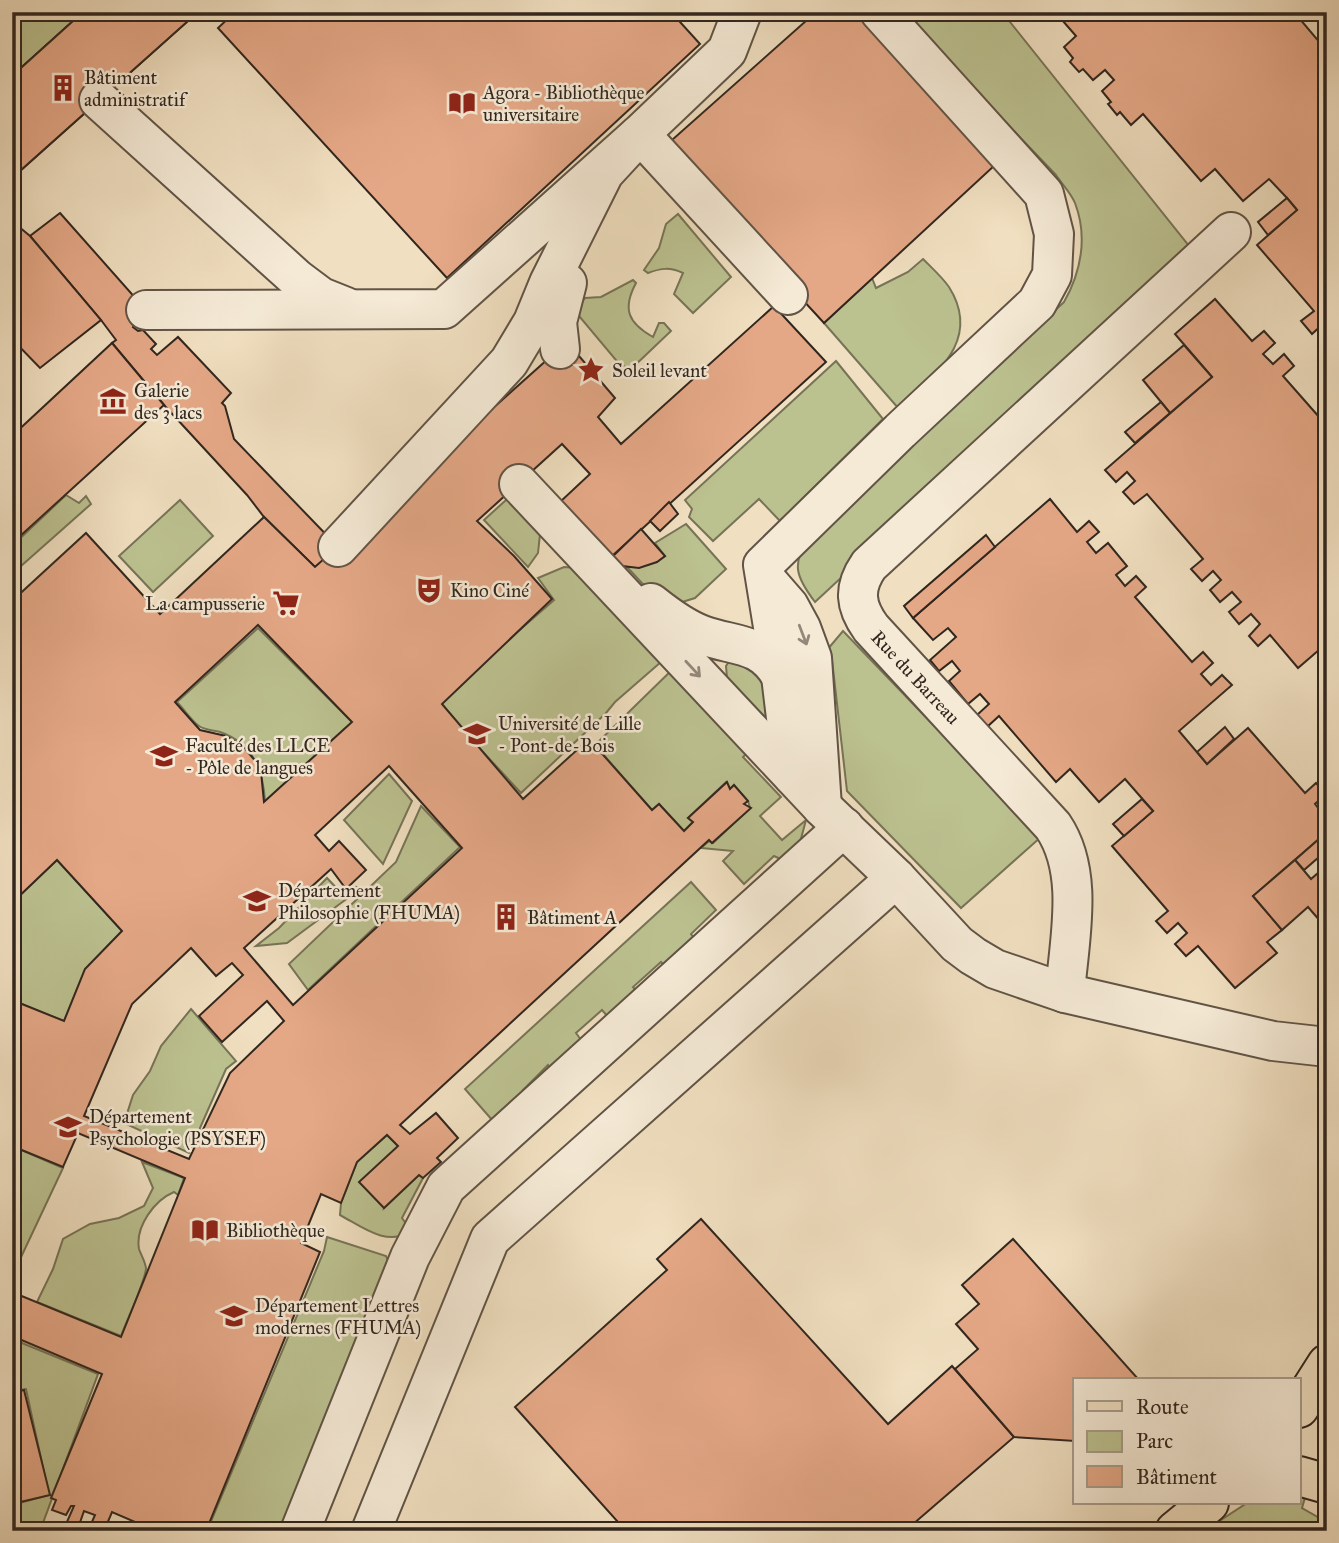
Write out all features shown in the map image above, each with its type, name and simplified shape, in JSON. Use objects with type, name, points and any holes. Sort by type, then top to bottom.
[{"type":"main road","points":[[1300,1406],[1327,1364]]},
{"type":"main road","points":[[1300,1464],[1327,1468]]},
{"type":"main road","points":[[1300,1476],[1327,1484]]},
{"type":"main road","points":[[1175,1531],[1208,1504]]},
{"type":"street","points":[[146,310],[444,309],[652,123],[727,51],[742,12]]},
{"type":"street","points":[[793,776],[781,676],[763,565],[900,431],[1037,303],[1052,275],[1054,234],[1044,194],[880,12]]},
{"type":"street","points":[[99,100],[297,279],[321,297],[351,309]]},
{"type":"street","points":[[573,161],[580,165],[592,165],[652,123]]},
{"type":"street","points":[[338,547],[509,362],[533,321],[604,173],[652,123]]},
{"type":"street","points":[[652,123],[789,295]]},
{"type":"street","points":[[560,349],[557,322],[580,223]]},
{"type":"street","name":"Rue du Barreau","points":[[1065,993],[1073,883],[1064,842],[1053,826],[870,628],[856,598],[857,589],[861,576],[869,565],[1231,232]]},
{"type":"street","points":[[781,676],[772,660],[762,653],[701,635],[666,615],[617,575],[524,480],[793,776],[896,878],[957,944],[973,956],[995,969],[1065,993],[1324,1053]]},
{"type":"street","points":[[765,579],[789,606],[802,628],[812,658],[833,817]]},
{"type":"street","points":[[300,1531],[410,1257],[446,1187],[833,817]]},
{"type":"street","points":[[371,1531],[490,1239],[896,878]]},
{"type":"green space","points":[[12,12],[83,12],[12,76]]},
{"type":"green space","points":[[900,12],[1002,12],[1193,251],[815,602],[798,570],[800,555],[809,537],[1064,302],[1075,279],[1081,254],[1079,216],[1073,199],[1056,175]]},
{"type":"green space","points":[[678,214],[731,277],[693,313],[674,294],[683,273],[670,269],[648,273],[644,270],[659,248],[666,224]]},
{"type":"green space","points":[[923,259],[949,287],[958,306],[960,324],[950,356],[899,409],[824,323],[872,278],[876,288],[908,272]]},
{"type":"green space","points":[[633,280],[636,283],[629,300],[629,308],[633,321],[653,337],[659,323],[664,323],[671,331],[631,369],[620,365],[574,310],[585,298],[601,297]]},
{"type":"green space","points":[[836,361],[883,419],[780,521],[759,499],[713,541],[689,517],[692,509],[685,500]]},
{"type":"green space","points":[[516,491],[541,525],[538,553],[528,567],[484,520]]},
{"type":"green space","points":[[66,495],[79,503],[86,496],[91,504],[12,574],[12,546]]},
{"type":"green space","points":[[180,500],[213,536],[153,592],[119,556]]},
{"type":"green space","points":[[686,524],[726,569],[695,598],[676,604],[652,594],[628,568],[617,567],[642,566],[659,560],[665,556],[655,543]]},
{"type":"green space","points":[[564,567],[577,568],[669,655],[615,702],[521,793],[437,702],[554,600],[538,578]]},
{"type":"green space","points":[[258,628],[352,722],[265,801],[262,778],[248,750],[231,737],[199,726],[177,702]]},
{"type":"green space","points":[[843,631],[1041,837],[961,908],[847,791],[832,660],[827,650]]},
{"type":"green space","points":[[730,660],[757,672],[773,690],[777,736],[727,678],[726,666]]},
{"type":"green space","points":[[677,665],[751,749],[743,757],[781,797],[760,816],[782,840],[806,820],[799,846],[789,863],[774,856],[744,884],[723,861],[733,851],[701,848],[709,841],[713,843],[750,808],[748,801],[734,785],[730,789],[726,782],[688,818],[693,822],[684,831],[659,804],[652,810],[595,745]]},
{"type":"green space","points":[[389,774],[412,801],[383,864],[344,820]]},
{"type":"green space","points":[[421,806],[460,847],[308,990],[289,964],[396,862]]},
{"type":"green space","points":[[57,860],[122,931],[85,969],[64,1021],[12,1000],[12,903]]},
{"type":"green space","points":[[327,878],[343,895],[356,887],[360,889],[287,943],[256,946],[279,928]]},
{"type":"green space","points":[[691,882],[716,910],[691,934],[699,945],[670,972],[661,962],[633,987],[643,999],[614,1024],[602,1010],[576,1033],[587,1048],[558,1076],[548,1065],[523,1090],[531,1100],[500,1129],[465,1089]]},
{"type":"green space","points":[[191,1009],[236,1061],[226,1069],[189,1153],[124,1123],[133,1095],[150,1071],[161,1046]]},
{"type":"green space","points":[[387,1135],[398,1146],[384,1208],[419,1175],[423,1178],[402,1218],[412,1232],[393,1237],[375,1234],[340,1215],[341,1203],[357,1162]]},
{"type":"green space","points":[[12,1146],[63,1168],[15,1270],[12,1269]]},
{"type":"green space","points":[[142,1162],[184,1178],[178,1195],[174,1192],[160,1201],[143,1223],[139,1249],[146,1269],[145,1276],[121,1336],[37,1302],[53,1269],[63,1239],[90,1224],[119,1218],[144,1206],[153,1188]]},
{"type":"green space","points":[[327,1237],[386,1256],[393,1271],[287,1531],[207,1531],[324,1251]]},
{"type":"green space","points":[[17,1341],[98,1374],[40,1531],[12,1531],[12,1505],[49,1495],[26,1389],[12,1391],[12,1352]]},
{"type":"green space","points":[[1300,1493],[1306,1494],[1302,1508],[1321,1519],[1327,1531],[1204,1531],[1245,1504],[1300,1504]]},
{"type":"building","name":"Bâtiment administratif","points":[[83,12],[198,12],[21,170],[12,160],[12,76]]},
{"type":"building","name":"Bâtiment administratif","points":[[83,12],[198,12],[21,170],[12,160],[12,76]]},
{"type":"building","name":"Agora - Bibliothèque universitaire","points":[[235,12],[671,12],[700,44],[447,278],[218,28]]},
{"type":"building","points":[[816,12],[855,12],[995,165],[824,323],[663,148]]},
{"type":"building","points":[[1055,12],[1294,12],[1327,51],[1327,128],[1324,131],[1327,133],[1327,326],[1324,323],[1312,334],[1301,321],[1314,311],[1257,245],[1297,210],[1287,198],[1269,179],[1243,201],[1215,169],[1201,181],[1143,114],[1131,125],[1120,112],[1117,115],[1102,91],[1114,80],[1105,70],[1093,80],[1083,69],[1079,72],[1070,62],[1073,58],[1064,47],[1076,36]]},
{"type":"building","points":[[1287,198],[1297,210],[1268,235],[1258,222]]},
{"type":"building","points":[[60,213],[146,310],[133,327],[138,331],[143,330],[156,344],[151,349],[157,355],[178,337],[231,393],[222,403],[234,439],[339,548],[315,567],[264,517],[164,405],[112,343],[116,340],[101,320],[30,236]]},
{"type":"building","points":[[12,221],[30,236],[101,320],[40,368],[12,339]]},
{"type":"building","points":[[1215,299],[1252,341],[1264,331],[1275,343],[1263,354],[1273,364],[1284,354],[1294,366],[1283,376],[1327,426],[1327,643],[1298,668],[1270,635],[1258,646],[1249,636],[1260,624],[1251,614],[1239,624],[1229,612],[1241,602],[1232,592],[1220,602],[1210,590],[1221,580],[1213,571],[1202,581],[1191,569],[1203,559],[1147,494],[1134,504],[1123,492],[1135,481],[1127,472],[1116,482],[1105,470],[1212,377],[1175,334]]},
{"type":"building","name":"Bâtiment A","points":[[774,306],[826,362],[611,557],[560,502],[590,474],[562,444],[477,521],[514,556],[552,599],[442,704],[523,799],[589,739],[652,810],[659,804],[684,831],[693,822],[688,818],[727,782],[730,789],[734,785],[748,801],[744,804],[751,808],[712,843],[709,840],[400,1125],[410,1134],[436,1113],[458,1138],[437,1158],[441,1162],[423,1178],[419,1175],[384,1208],[359,1182],[398,1146],[387,1135],[357,1162],[341,1203],[321,1194],[301,1243],[320,1252],[206,1531],[156,1531],[112,1512],[104,1531],[88,1531],[95,1515],[84,1511],[77,1531],[63,1531],[74,1506],[71,1506],[66,1515],[52,1510],[56,1500],[51,1498],[102,1374],[12,1336],[12,1292],[121,1337],[185,1178],[78,1133],[63,1167],[12,1146],[12,1137],[17,1128],[12,1125],[12,1000],[64,1021],[85,969],[122,931],[57,860],[12,903],[12,601],[86,533],[160,614],[264,517],[315,567],[567,342],[615,398],[598,417],[621,444]],"holes":[[[258,625],[352,722],[264,802],[261,772],[247,751],[226,736],[200,730],[175,702]],[[389,766],[462,848],[293,1005],[244,948],[331,869],[346,889],[366,870],[339,841],[329,851],[315,835]],[[191,948],[216,976],[232,963],[243,975],[199,1016],[222,1042],[267,1001],[284,1021],[230,1073],[189,1159],[84,1116],[132,1004]]]},
{"type":"building","points":[[1327,337],[1327,351],[1320,343]]},
{"type":"building","points":[[112,343],[164,405],[18,538],[12,531],[12,436]]},
{"type":"building","points":[[1184,345],[1212,377],[1170,413],[1143,380]]},
{"type":"building","points":[[1161,402],[1170,413],[1135,443],[1125,432]]},
{"type":"building","points":[[1050,499],[1077,532],[1089,521],[1099,532],[1087,542],[1096,553],[1108,543],[1127,566],[1116,575],[1125,586],[1136,576],[1146,587],[1135,597],[1192,662],[1203,652],[1213,663],[1201,674],[1211,685],[1222,675],[1232,685],[1179,731],[1207,764],[1248,728],[1305,793],[1316,783],[1326,794],[1315,804],[1324,816],[1327,814],[1327,832],[1253,896],[1282,930],[1267,942],[1277,953],[1235,988],[1198,946],[1186,956],[1175,944],[1187,933],[1178,923],[1167,933],[1156,921],[1168,911],[1112,846],[1153,811],[1125,779],[1099,802],[1070,769],[1056,782],[999,716],[987,727],[977,715],[989,704],[980,694],[968,704],[949,681],[960,671],[952,661],[939,671],[930,660],[956,637],[948,628],[933,640],[913,618]]},
{"type":"building","points":[[669,502],[678,514],[660,531],[650,521]]},
{"type":"building","points":[[641,529],[665,556],[639,568],[622,566],[609,560]]},
{"type":"building","points":[[986,535],[995,547],[913,618],[904,606]]},
{"type":"building","points":[[1225,727],[1234,739],[1207,764],[1197,752]]},
{"type":"building","points":[[1142,799],[1153,811],[1124,836],[1113,824]]},
{"type":"building","points":[[1319,839],[1327,850],[1304,870],[1295,860]]},
{"type":"building","points":[[1295,860],[1311,879],[1318,873],[1327,883],[1327,917],[1321,922],[1308,907],[1282,930],[1253,896]]},
{"type":"building","points":[[701,1219],[888,1424],[952,1366],[1014,1437],[905,1531],[626,1531],[515,1407],[667,1270],[657,1259]]},
{"type":"building","points":[[1013,1239],[1137,1378],[1073,1378],[1073,1441],[1014,1437],[955,1369],[978,1349],[956,1324],[979,1304],[962,1285]]},
{"type":"building","points":[[24,1390],[50,1495],[12,1504],[12,1393]]},
{"type":"place","name":"Bâtiment administratif","points":[[63,88]]},
{"type":"place","name":"Agora - Bibliothèque universitaire","points":[[462,103]]},
{"type":"place","name":"Soleil levant","points":[[591,370]]},
{"type":"place","name":"Galerie des 3 lacs","points":[[113,401]]},
{"type":"place","name":"Kino Ciné","points":[[429,590]]},
{"type":"place","name":"La campusserie","points":[[286,603]]},
{"type":"place","name":"Université de Lille - Pont-de-Bois","points":[[477,734]]},
{"type":"place","name":"Faculté des LLCE - Pôle de langues","points":[[164,756]]},
{"type":"place","name":"Département Philosophie (FHUMA)","points":[[257,901]]},
{"type":"place","name":"Bâtiment A","points":[[506,917]]},
{"type":"place","name":"Département Psychologie (PSYSEF)","points":[[68,1127]]},
{"type":"place","name":"Bibliothèque","points":[[205,1230]]},
{"type":"place","name":"Département Lettres modernes (FHUMA)","points":[[234,1316]]}]
